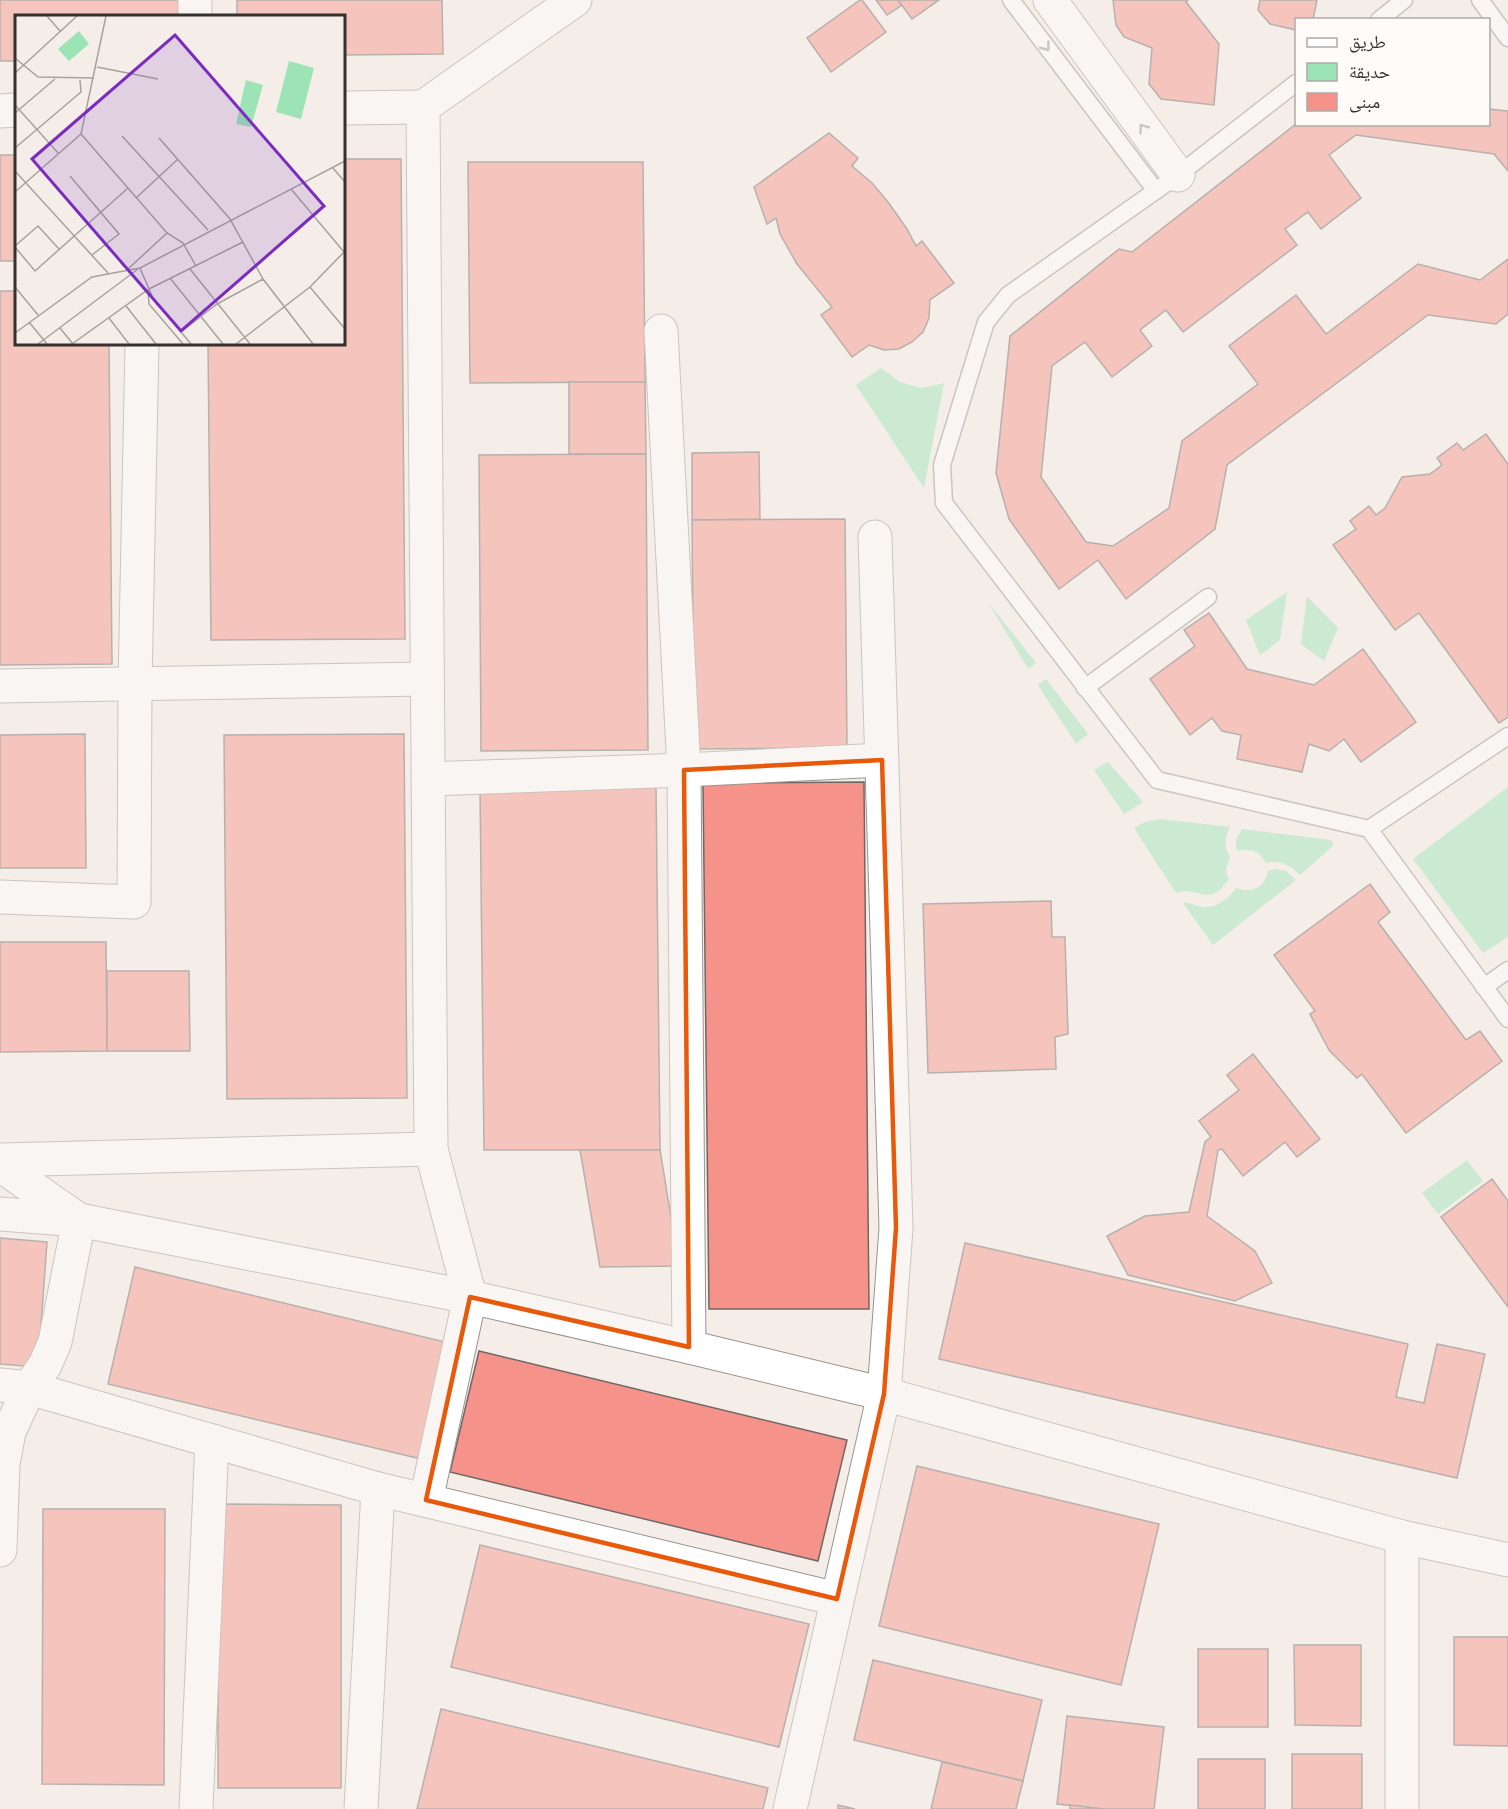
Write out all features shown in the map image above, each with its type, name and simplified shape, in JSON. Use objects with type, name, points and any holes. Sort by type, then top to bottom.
[{"type":"street","points":[[345,108],[423,107],[575,0]]},
{"type":"street","points":[[1050,0],[1167,183]]},
{"type":"street","points":[[423,107],[431,1149],[470,1297],[426,1500]]},
{"type":"street","points":[[0,111],[15,110]]},
{"type":"street","points":[[661,331],[684,770],[689,1347]]},
{"type":"street","points":[[0,897],[134,902],[141,345]]},
{"type":"street","points":[[790,1809],[884,1394],[896,1228],[875,537]]},
{"type":"street","points":[[0,686],[427,679]]},
{"type":"street","points":[[429,779],[882,760]]},
{"type":"street","points":[[0,1160],[431,1149]]},
{"type":"street","points":[[0,1165],[79,1220]]},
{"type":"street","points":[[0,1214],[79,1220],[470,1297],[689,1347],[884,1394],[1402,1537],[1508,1560]]},
{"type":"street","points":[[0,1407],[14,1387],[45,1365],[55,1342],[79,1220]]},
{"type":"street","points":[[14,1387],[212,1440],[378,1489],[837,1599]]},
{"type":"street","points":[[0,1550],[3,1464],[14,1387]]},
{"type":"street","points":[[196,1809],[212,1440]]},
{"type":"street","points":[[361,1809],[378,1489]]},
{"type":"street","points":[[1402,1537],[1402,1809]]},
{"type":"lane","points":[[1011,0],[1167,183]]},
{"type":"lane","points":[[1381,18],[1404,0]]},
{"type":"lane","points":[[1480,0],[1508,38]]},
{"type":"lane","points":[[1295,84],[1167,183],[1008,295],[986,322],[942,465],[944,503],[1157,780],[1369,829],[1508,1019]]},
{"type":"lane","points":[[1085,688],[1208,597]]},
{"type":"lane","points":[[1369,829],[1508,736]]},
{"type":"lane","points":[[1484,987],[1508,970]]},
{"type":"highlighted area","points":[[882,760],[896,1228],[884,1394],[837,1599],[426,1500],[470,1297],[689,1347],[684,770]]},
{"type":"green space","points":[[881,368],[900,382],[921,388],[944,383],[924,488],[856,385]]},
{"type":"green space","points":[[1287,592],[1280,640],[1260,655],[1246,620]]},
{"type":"green space","points":[[1307,596],[1338,628],[1324,661],[1301,644]]},
{"type":"green space","points":[[988,602],[1036,663],[1028,669]]},
{"type":"green space","points":[[1046,679],[1088,734],[1076,744],[1038,685]]},
{"type":"green space","points":[[1108,762],[1143,802],[1124,814],[1094,770]]},
{"type":"green space","points":[[1508,787],[1508,937],[1483,953],[1413,859]]},
{"type":"green space","points":[[1160,819],[1230,827],[1226,842],[1230,857],[1226,871],[1229,879],[1221,888],[1208,895],[1184,891],[1176,893],[1134,828],[1145,822]]},
{"type":"green space","points":[[1242,829],[1331,840],[1334,845],[1300,875],[1284,864],[1266,863],[1254,851],[1237,851],[1236,840]]},
{"type":"green space","points":[[1275,869],[1286,871],[1296,880],[1213,945],[1183,903],[1204,907],[1215,906],[1229,897],[1236,888],[1247,890],[1257,888],[1264,882],[1268,871]]},
{"type":"green space","points":[[1467,1160],[1483,1181],[1438,1214],[1422,1193]]},
{"type":"building","points":[[0,0],[188,0],[188,15],[15,15],[15,61],[0,61]]},
{"type":"building","points":[[237,0],[442,0],[443,54],[345,55],[345,15],[237,15]]},
{"type":"building","points":[[860,0],[886,32],[831,72],[807,38]]},
{"type":"building","points":[[876,0],[898,0],[902,5],[887,15]]},
{"type":"building","points":[[898,0],[939,0],[912,19]]},
{"type":"building","points":[[1113,0],[1188,0],[1186,2],[1219,44],[1214,105],[1161,99],[1149,84],[1152,48],[1124,37],[1116,25]]},
{"type":"building","points":[[1260,0],[1317,0],[1313,18],[1295,18],[1295,30],[1270,24],[1258,10]]},
{"type":"building","points":[[1490,109],[1508,111],[1508,171],[1494,154],[1356,135],[1329,155],[1361,198],[1321,229],[1308,212],[1285,229],[1297,245],[1183,332],[1166,310],[1140,330],[1152,346],[1112,377],[1085,342],[1052,366],[1041,477],[1086,542],[1113,546],[1169,508],[1182,441],[1258,384],[1229,346],[1296,295],[1326,334],[1418,264],[1480,280],[1508,259],[1508,314],[1496,324],[1428,315],[1227,465],[1215,529],[1126,599],[1098,560],[1059,589],[1009,519],[996,473],[1010,336],[1119,249],[1132,252],[1295,125],[1490,126]]},
{"type":"building","points":[[829,133],[858,158],[852,166],[872,183],[888,202],[916,246],[922,241],[954,283],[930,300],[929,318],[923,332],[912,342],[899,349],[884,350],[869,345],[852,357],[821,315],[832,307],[797,264],[780,234],[776,218],[767,224],[754,187]]},
{"type":"building","points":[[0,155],[15,155],[15,261],[0,261]]},
{"type":"building","points":[[345,159],[401,159],[405,639],[211,640],[208,345],[345,345]]},
{"type":"building","points":[[468,162],[643,162],[645,382],[470,383]]},
{"type":"building","points":[[0,291],[15,291],[15,345],[109,345],[112,664],[0,665]]},
{"type":"building","points":[[569,382],[645,382],[646,454],[569,454]]},
{"type":"building","points":[[1486,434],[1508,464],[1508,717],[1499,723],[1419,613],[1395,630],[1333,545],[1356,529],[1350,521],[1369,506],[1376,515],[1385,508],[1402,477],[1430,474],[1442,465],[1437,458],[1457,443],[1463,450]]},
{"type":"building","points":[[759,452],[760,519],[692,520],[692,453]]},
{"type":"building","points":[[646,454],[648,750],[481,751],[479,455]]},
{"type":"building","points":[[845,519],[847,748],[694,749],[692,520]]},
{"type":"building","points":[[1209,613],[1247,669],[1314,685],[1363,649],[1416,722],[1361,762],[1344,739],[1329,751],[1309,744],[1302,772],[1237,759],[1241,735],[1222,731],[1212,718],[1190,735],[1150,679],[1195,646],[1184,630]]},
{"type":"building","points":[[85,734],[86,868],[0,868],[0,735]]},
{"type":"building","points":[[404,734],[407,1098],[227,1099],[224,735]]},
{"type":"building","points":[[864,782],[869,1309],[709,1309],[703,783]]},
{"type":"building","points":[[656,787],[660,1150],[484,1150],[480,788]]},
{"type":"building","points":[[1370,884],[1390,912],[1378,922],[1466,1040],[1480,1031],[1502,1061],[1406,1133],[1362,1074],[1357,1078],[1329,1050],[1310,1014],[1315,1011],[1274,955]]},
{"type":"building","points":[[1051,901],[1052,937],[1065,937],[1068,1034],[1055,1037],[1056,1069],[928,1073],[923,904]]},
{"type":"building","points":[[0,942],[106,942],[107,1051],[0,1052]]},
{"type":"building","points":[[107,971],[189,971],[190,1051],[107,1051]]},
{"type":"building","points":[[1253,1054],[1320,1139],[1297,1157],[1285,1142],[1243,1176],[1222,1149],[1218,1150],[1207,1216],[1255,1251],[1272,1283],[1235,1301],[1128,1275],[1107,1236],[1145,1216],[1189,1212],[1205,1142],[1211,1137],[1199,1121],[1239,1090],[1227,1075]]},
{"type":"building","points":[[580,1150],[660,1150],[679,1266],[600,1267]]},
{"type":"building","points":[[1492,1179],[1508,1201],[1508,1307],[1441,1217]]},
{"type":"building","points":[[0,1238],[47,1242],[38,1367],[0,1364]]},
{"type":"building","points":[[965,1243],[1408,1344],[1396,1397],[1424,1403],[1437,1344],[1485,1354],[1457,1478],[939,1359]]},
{"type":"building","points":[[135,1267],[449,1343],[421,1459],[108,1384]]},
{"type":"building","points":[[479,1351],[847,1440],[818,1561],[450,1472]]},
{"type":"building","points":[[917,1466],[1159,1524],[1121,1685],[879,1626]]},
{"type":"building","points":[[218,1504],[341,1505],[341,1788],[218,1788]]},
{"type":"building","points":[[43,1509],[165,1509],[164,1785],[42,1784]]},
{"type":"building","points":[[480,1545],[809,1624],[779,1747],[451,1667]]},
{"type":"building","points":[[1454,1637],[1508,1637],[1508,1746],[1454,1745]]},
{"type":"building","points":[[1294,1645],[1361,1645],[1361,1726],[1295,1725]]},
{"type":"building","points":[[1198,1649],[1268,1649],[1268,1727],[1198,1727]]},
{"type":"building","points":[[873,1660],[1042,1700],[1023,1781],[854,1740]]},
{"type":"building","points":[[441,1709],[768,1788],[763,1809],[417,1809]]},
{"type":"building","points":[[1067,1716],[1164,1727],[1154,1809],[1103,1809],[1057,1804]]},
{"type":"building","points":[[1292,1754],[1362,1754],[1362,1809],[1292,1809]]},
{"type":"building","points":[[1198,1759],[1265,1759],[1265,1809],[1198,1809]]},
{"type":"building","points":[[942,1762],[1023,1781],[1016,1809],[931,1809]]},
{"type":"building","points":[[838,1805],[855,1809],[838,1809]]},
{"type":"building","points":[[1070,1805],[1103,1809],[1070,1809]]}]
